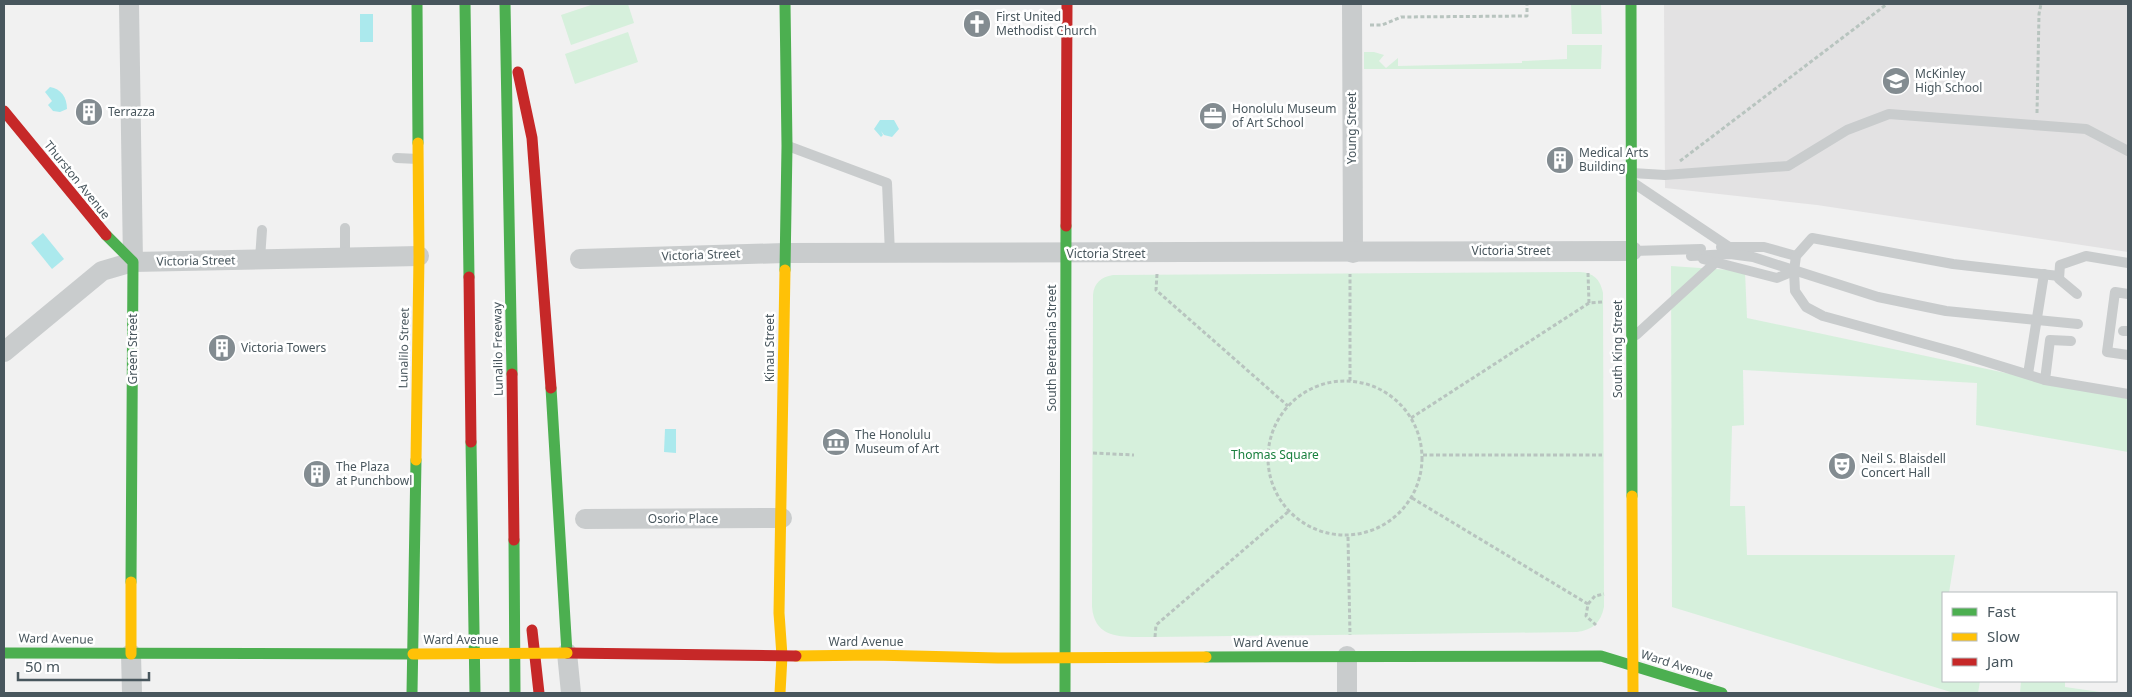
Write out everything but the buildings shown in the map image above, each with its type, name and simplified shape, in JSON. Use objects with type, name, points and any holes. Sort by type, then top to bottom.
[{"type":"main road","name":"Lunalilo Street","points":[[412,693],[419,256],[417,4]]},
{"type":"main road","points":[[465,4],[475,693]]},
{"type":"main road","name":"Kinau Street","points":[[780,693],[782,656],[779,613],[787,146],[785,4]]},
{"type":"main road","name":"South Beretania Street","points":[[1065,693],[1068,4]]},
{"type":"main road","name":"South King Street","points":[[1631,4],[1633,693]]},
{"type":"main road","points":[[505,6],[532,138],[547,314],[567,653]]},
{"type":"main road","name":"Lunalilo Freeway","points":[[505,6],[514,461],[515,693]]},
{"type":"main road","points":[[454,53],[469,259]]},
{"type":"main road","name":"Thurston Avenue","points":[[4,111],[98,228],[133,262]]},
{"type":"main road","name":"Green Street","points":[[131,654],[133,262]]},
{"type":"main road","points":[[462,586],[471,362]]},
{"type":"main road","points":[[514,461],[526,577]]},
{"type":"main road","points":[[530,616],[539,693]]},
{"type":"main road","points":[[458,664],[459,645]]},
{"type":"main road","name":"Ward Avenue","points":[[4,652],[131,654],[567,653],[782,656],[873,654],[998,658],[1601,656],[1722,693]]},
{"type":"main road","points":[[1690,693],[1708,689]]},
{"type":"street","name":"Green Street","points":[[129,4],[133,262]]},
{"type":"street","name":"Young Street","points":[[1352,4],[1353,253]]},
{"type":"street","name":"Victoria Street","points":[[580,259],[784,253],[1632,252]]},
{"type":"street","name":"Victoria Street","points":[[4,352],[102,271],[133,262],[419,256]]},
{"type":"street","name":"Osorio Place","points":[[585,519],[782,518]]},
{"type":"street","points":[[567,653],[571,693]]},
{"type":"street","name":"Green Street","points":[[131,654],[132,693]]},
{"type":"street","points":[[1347,656],[1347,693]]},
{"type":"lane","points":[[1632,177],[1788,166],[1847,130],[1889,114],[2086,129],[2128,151]]},
{"type":"lane","points":[[787,146],[887,183],[890,254]]},
{"type":"lane","points":[[397,158],[419,159]]},
{"type":"lane","points":[[1632,177],[1730,247]]},
{"type":"lane","points":[[344,258],[345,228]]},
{"type":"lane","points":[[260,259],[262,230]]},
{"type":"lane","points":[[2059,276],[1953,264],[1812,238],[1796,256],[1794,272],[1795,291],[1806,307],[1823,316],[1958,353],[2045,380],[2128,394]]},
{"type":"lane","points":[[1632,252],[1764,247],[1796,256]]},
{"type":"lane","points":[[1665,251],[1778,278],[1794,272]]},
{"type":"lane","points":[[1691,256],[1741,255],[1766,261],[1794,272],[1878,297],[1946,311],[2078,324]]},
{"type":"lane","points":[[2077,294],[2059,279],[2060,265],[2086,256],[2128,263]]},
{"type":"lane","points":[[1632,339],[1716,262]]},
{"type":"lane","points":[[2028,374],[2044,274]]},
{"type":"lane","points":[[2128,294],[2115,292],[2107,352],[2128,355]]},
{"type":"lane","points":[[2045,380],[2050,340],[2070,341]]},
{"type":"path","points":[[1364,26],[1382,25],[1401,17],[1527,16],[1527,4]]},
{"type":"path","points":[[1676,164],[1887,4]]},
{"type":"path","points":[[2037,125],[2039,14],[2041,4]]},
{"type":"path","points":[[1588,273],[1589,304]]},
{"type":"path","points":[[1157,274],[1156,290],[1288,406]]},
{"type":"path","points":[[1350,274],[1350,381]]},
{"type":"path","points":[[1411,418],[1589,304],[1603,302]]},
{"type":"path","points":[[1350,381],[1366,384],[1382,390],[1396,400],[1411,418],[1419,433],[1423,455],[1421,478],[1412,498],[1396,518],[1374,531],[1348,537],[1326,534],[1306,525],[1289,511],[1278,496],[1270,477],[1268,458],[1275,426],[1288,406],[1312,388],[1330,382],[1350,381]]},
{"type":"path","points":[[1093,453],[1134,455]]},
{"type":"path","points":[[1423,455],[1602,455]]},
{"type":"path","points":[[1412,498],[1588,604]]},
{"type":"path","points":[[1156,636],[1156,625],[1289,511]]},
{"type":"path","points":[[1348,537],[1350,636]]},
{"type":"path","points":[[1596,625],[1586,616],[1588,604],[1595,596],[1604,594]]},
{"type":"shaded area","name":"McKinley High School","points":[[1664,4],[2128,4],[2128,252],[1817,205],[1665,188]]},
{"type":"green space","points":[[594,4],[628,4],[634,23],[571,45],[561,15]]},
{"type":"green space","points":[[1571,4],[1601,4],[1602,34],[1572,34]]},
{"type":"green space","points":[[628,32],[638,62],[575,84],[565,54]]},
{"type":"green space","points":[[1567,45],[1602,45],[1601,69],[1364,69],[1364,52],[1384,55],[1379,61],[1386,68],[1398,58],[1398,66],[1522,63],[1522,61],[1567,59]]},
{"type":"green space","points":[[1671,266],[1745,271],[1747,318],[2128,399],[2128,452],[1976,425],[1977,383],[1743,370],[1744,425],[1732,426],[1730,506],[1745,506],[1747,555],[1955,555],[1949,592],[1942,592],[1942,682],[1980,682],[1978,693],[1954,693],[1672,607]]},
{"type":"green space","name":"Thomas Square","points":[[1580,272],[1593,275],[1600,284],[1603,293],[1604,607],[1601,617],[1592,627],[1577,632],[1124,637],[1106,632],[1099,627],[1092,607],[1093,295],[1095,287],[1102,279],[1113,275]]},
{"type":"green space","points":[[2021,682],[2065,682],[2065,687],[2107,693],[2020,693]]},
{"type":"water","points":[[360,14],[373,14],[373,42],[360,42]]},
{"type":"water","points":[[50,87],[63,94],[67,109],[60,112],[53,111],[48,105],[52,101],[45,92]]},
{"type":"water","points":[[880,120],[894,120],[899,129],[892,137],[884,135],[881,131],[883,135],[881,137],[874,129]]},
{"type":"water","points":[[43,233],[64,259],[52,269],[31,243]]},
{"type":"water","points":[[665,429],[676,429],[676,453],[664,452]]},
{"type":"traffic: fast","points":[[417,4],[418,143]]},
{"type":"traffic: fast","points":[[465,4],[469,277]]},
{"type":"traffic: fast","points":[[505,4],[512,374]]},
{"type":"traffic: fast","points":[[785,4],[787,146],[785,270]]},
{"type":"traffic: fast","points":[[1631,4],[1632,496]]},
{"type":"traffic: fast","points":[[1065,693],[1066,226]]},
{"type":"traffic: fast","points":[[106,235],[133,262],[131,582]]},
{"type":"traffic: fast","points":[[551,388],[567,653]]},
{"type":"traffic: fast","points":[[471,442],[475,693]]},
{"type":"traffic: fast","points":[[412,693],[416,460]]},
{"type":"traffic: fast","points":[[514,540],[515,693]]},
{"type":"traffic: fast","points":[[4,653],[413,654]]},
{"type":"traffic: fast","points":[[1206,657],[1601,656],[1722,693]]},
{"type":"traffic: slow","points":[[416,460],[419,256],[418,143]]},
{"type":"traffic: slow","points":[[780,693],[782,656],[779,613],[785,270]]},
{"type":"traffic: slow","points":[[1632,496],[1633,693]]},
{"type":"traffic: slow","points":[[131,582],[131,654]]},
{"type":"traffic: slow","points":[[413,654],[567,653]]},
{"type":"traffic: slow","points":[[796,656],[873,655],[998,658],[1206,657]]},
{"type":"traffic: jam","points":[[1066,226],[1067,4]]},
{"type":"traffic: jam","points":[[518,72],[532,138],[551,388]]},
{"type":"traffic: jam","points":[[4,111],[106,235]]},
{"type":"traffic: jam","points":[[469,277],[471,442]]},
{"type":"traffic: jam","points":[[512,374],[514,540]]},
{"type":"traffic: jam","points":[[532,630],[539,693]]},
{"type":"traffic: jam","points":[[567,653],[796,656]]},
{"type":"place","name":"First United Methodist Church","points":[[977,24]]},
{"type":"place","name":"McKinley High School","points":[[1896,81]]},
{"type":"place","name":"Terrazza","points":[[89,112]]},
{"type":"place","name":"Honolulu Museum of Art School","points":[[1213,116]]},
{"type":"place","name":"Medical Arts Building","points":[[1560,160]]},
{"type":"place","name":"Victoria Towers","points":[[222,348]]},
{"type":"place","name":"The Honolulu Museum of Art","points":[[836,442]]},
{"type":"place","name":"Neil S. Blaisdell Concert Hall","points":[[1842,466]]},
{"type":"place","name":"The Plaza at Punchbowl","points":[[317,474]]}]
